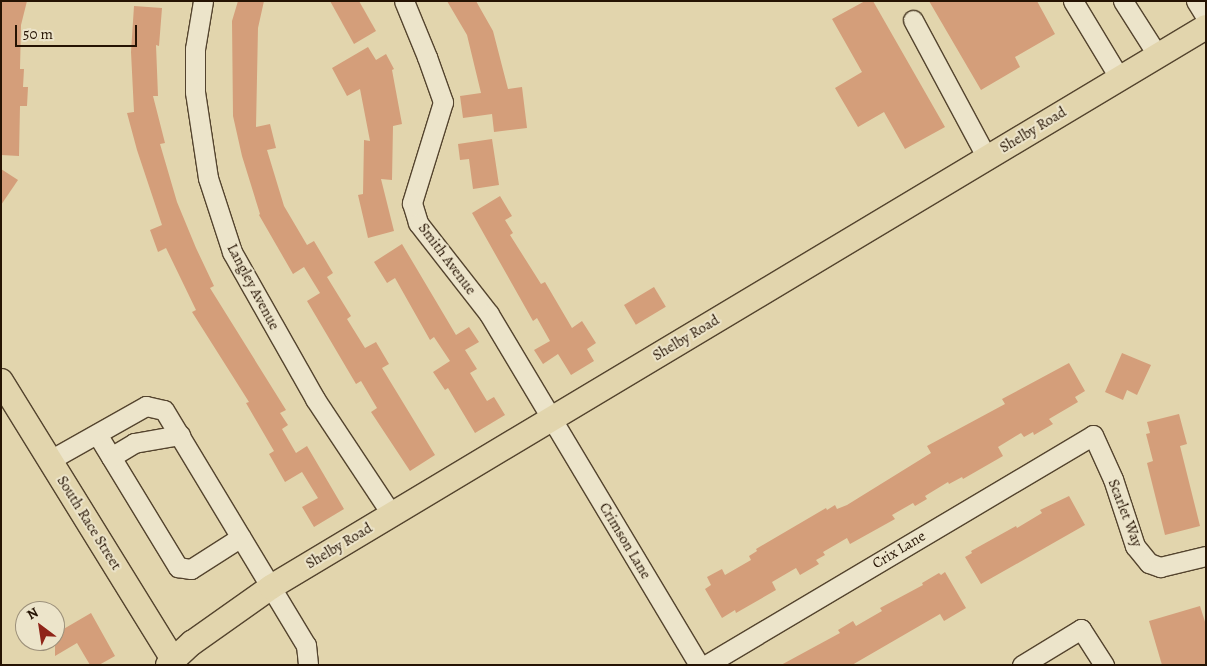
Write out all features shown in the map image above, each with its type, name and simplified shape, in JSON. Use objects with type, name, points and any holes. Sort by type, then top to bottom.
[{"type":"main road","name":"Shelby Road","points":[[173,663],[192,643],[271,587],[1206,27]]},
{"type":"main road","name":"South Race Street","points":[[1,381],[173,663]]},
{"type":"street","name":"Langley Avenue","points":[[203,1],[194,49],[195,92],[208,178],[232,252],[315,399],[392,515]]},
{"type":"street","name":"Smith Avenue","points":[[404,1],[443,102],[412,203],[418,223],[489,314],[552,418]]},
{"type":"street","points":[[1074,1],[1120,79]]},
{"type":"street","points":[[1196,1],[1206,17]]},
{"type":"street","points":[[1126,2],[1158,56]]},
{"type":"street","points":[[914,20],[988,158]]},
{"type":"street","points":[[50,460],[146,406],[164,410],[306,645],[308,665]]},
{"type":"street","name":"Crimson Lane","points":[[552,418],[699,665]]},
{"type":"street","points":[[97,434],[178,567],[191,570],[241,537]]},
{"type":"street","name":"Scarlet Way","points":[[1093,434],[1113,479],[1135,546],[1149,563],[1160,567],[1206,556]]},
{"type":"street","name":"Crix Lane","points":[[706,665],[1093,434]]},
{"type":"street","points":[[111,456],[134,443],[180,435]]},
{"type":"street","points":[[1022,665],[1080,629],[1104,665]]},
{"type":"building","points":[[1,1],[27,1],[21,25],[20,69],[24,69],[23,87],[28,87],[27,106],[20,106],[19,156],[1,155]]},
{"type":"building","points":[[238,1],[264,1],[258,28],[256,127],[270,124],[276,148],[267,150],[284,206],[307,245],[314,241],[333,273],[327,277],[351,316],[347,319],[365,348],[376,342],[389,364],[382,368],[435,455],[410,471],[371,412],[377,408],[361,381],[356,384],[307,301],[320,293],[304,267],[293,274],[259,215],[233,116],[232,21]]},
{"type":"building","points":[[330,1],[359,1],[376,31],[354,44]]},
{"type":"building","points":[[447,1],[476,1],[493,31],[508,89],[522,87],[527,128],[494,132],[492,114],[463,118],[460,96],[481,93],[467,35]]},
{"type":"building","points":[[865,1],[873,1],[945,127],[905,149],[884,112],[858,127],[835,88],[862,72],[832,19]]},
{"type":"building","points":[[929,1],[1037,1],[1055,34],[1015,57],[1020,67],[981,90]]},
{"type":"building","points":[[134,6],[162,8],[159,46],[156,45],[158,96],[153,96],[165,143],[160,144],[177,202],[214,286],[210,288],[286,410],[280,413],[288,425],[282,429],[296,453],[307,446],[344,509],[314,527],[302,507],[318,498],[302,472],[285,482],[269,454],[274,451],[246,403],[249,402],[192,312],[196,310],[166,248],[158,252],[150,230],[162,225],[127,113],[134,112],[131,52]]},
{"type":"building","points":[[368,47],[376,60],[386,54],[394,69],[392,70],[402,124],[393,126],[392,180],[381,179],[394,231],[368,238],[358,195],[363,194],[364,140],[370,141],[360,89],[347,96],[332,68]]},
{"type":"building","points":[[492,139],[499,185],[473,189],[469,159],[460,160],[458,144]]},
{"type":"building","points":[[1,169],[18,180],[1,205]]},
{"type":"building","points":[[500,196],[512,216],[505,220],[513,233],[510,235],[541,284],[545,282],[572,328],[582,321],[596,343],[587,349],[594,361],[571,375],[558,354],[543,364],[534,350],[550,341],[537,318],[533,321],[472,213]]},
{"type":"building","points":[[402,244],[456,335],[469,327],[479,342],[465,350],[477,369],[470,373],[487,401],[494,397],[505,415],[475,433],[448,388],[445,390],[433,372],[450,361],[434,337],[430,340],[395,278],[387,283],[374,262]]},
{"type":"building","points":[[654,287],[666,307],[636,325],[624,305]]},
{"type":"building","points":[[1122,353],[1151,365],[1137,395],[1127,390],[1123,400],[1105,392]]},
{"type":"building","points":[[1069,363],[1085,391],[1075,397],[1078,402],[1049,419],[1053,424],[1034,435],[1033,432],[1024,437],[1021,433],[998,447],[1003,456],[963,479],[962,477],[949,484],[948,482],[925,496],[927,499],[915,506],[913,503],[892,515],[895,519],[850,544],[847,538],[823,552],[825,555],[816,560],[819,564],[800,575],[796,568],[772,582],[776,590],[736,613],[735,610],[722,618],[705,589],[711,585],[707,577],[722,569],[725,575],[751,560],[749,556],[757,551],[756,549],[826,508],[827,510],[835,505],[837,509],[847,505],[931,453],[927,446],[1005,404],[1002,399]]},
{"type":"building","points":[[1179,414],[1187,444],[1180,446],[1200,526],[1165,535],[1147,463],[1153,461],[1146,434],[1150,433],[1147,422]]},
{"type":"building","points":[[1069,496],[1085,525],[981,584],[965,557],[972,553],[971,551],[1016,526],[1017,528],[1042,513],[1040,510]]},
{"type":"building","points":[[945,572],[966,608],[944,621],[940,614],[852,665],[781,665],[840,633],[838,630],[853,621],[856,626],[882,611],[880,608],[923,585],[922,583],[939,573],[941,575]]},
{"type":"building","points":[[1200,606],[1206,625],[1206,665],[1162,665],[1149,621]]},
{"type":"building","points":[[91,613],[115,656],[99,665],[90,665],[77,643],[65,650],[65,628]]},
{"type":"building","points":[[55,651],[63,651],[55,656]]}]
